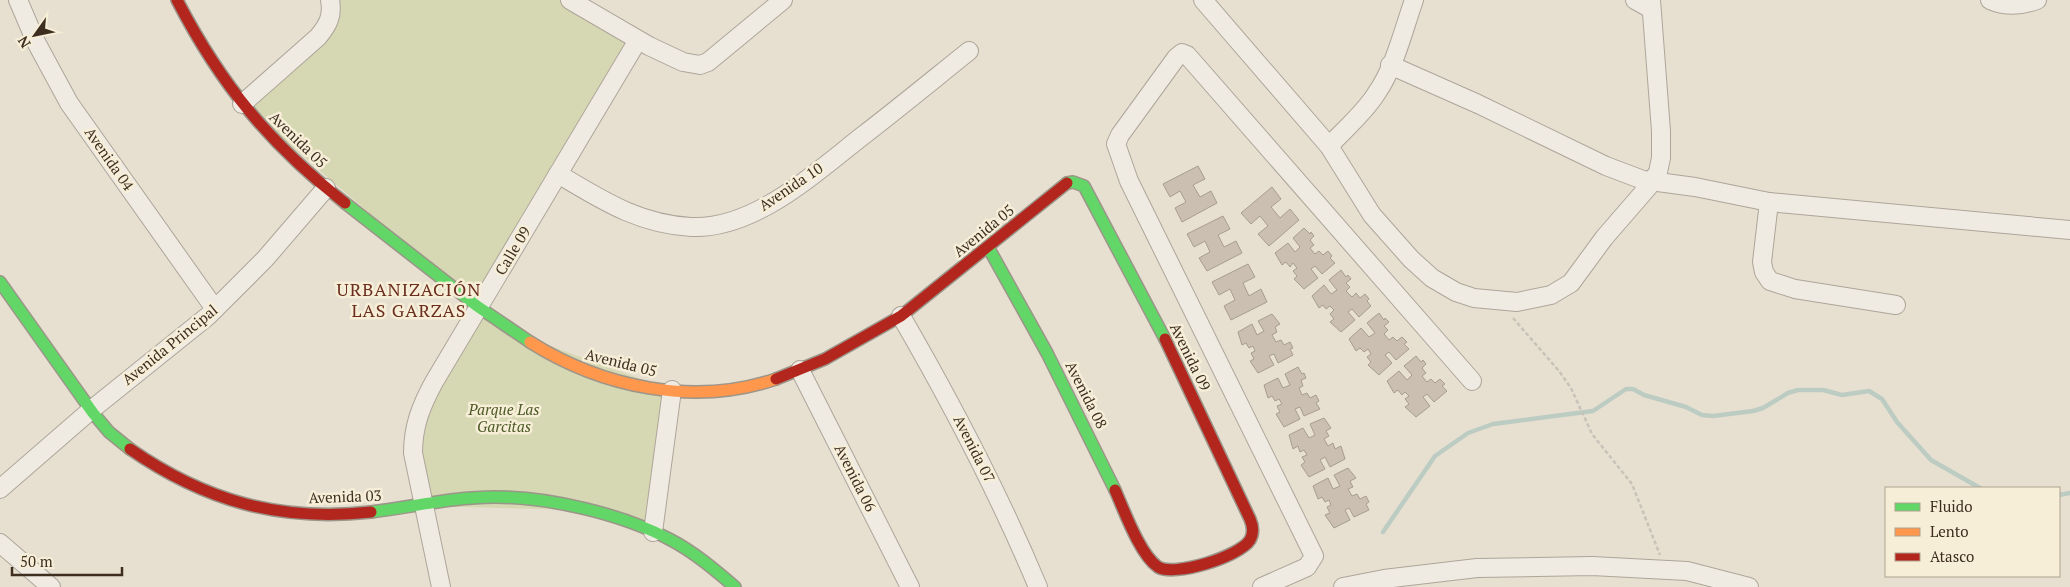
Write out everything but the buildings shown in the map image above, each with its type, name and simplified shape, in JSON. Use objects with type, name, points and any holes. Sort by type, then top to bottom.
[{"type":"street","name":"Avenida 04","points":[[18,0],[39,48],[69,103],[215,309]]},
{"type":"street","name":"Avenida 05","points":[[176,0],[195,34],[242,104],[281,147],[326,188],[479,307],[534,346],[576,368],[603,378],[672,390],[709,392],[763,382],[800,370],[846,349],[901,316],[1065,184],[1073,182],[1084,186]]},
{"type":"street","points":[[242,104],[318,37],[331,17],[330,0]]},
{"type":"street","points":[[570,0],[638,40],[683,62],[700,65],[708,62],[783,0]]},
{"type":"street","points":[[1203,0],[1329,146],[1372,215],[1411,259],[1432,278],[1456,292],[1474,298],[1517,302],[1535,300],[1552,295],[1571,283],[1604,238],[1658,172],[1661,158],[1661,132],[1651,5],[1635,0]]},
{"type":"street","points":[[1329,146],[1377,94],[1414,0]]},
{"type":"street","points":[[1990,0],[2003,5],[2027,4],[2037,0]]},
{"type":"street","name":"Calle 09","points":[[441,587],[413,453],[415,424],[434,382],[638,40]]},
{"type":"street","name":"Avenida 10","points":[[558,174],[628,214],[668,225],[691,227],[721,224],[762,208],[792,189],[969,51]]},
{"type":"street","points":[[1262,587],[1307,567],[1314,556],[1129,182],[1116,144],[1120,135],[1176,58],[1182,53],[1187,55],[1472,381]]},
{"type":"street","points":[[1390,65],[1478,104],[1623,174],[1651,182],[1679,184],[1769,202],[2070,230]]},
{"type":"street","name":"Avenida 09","points":[[1084,186],[1170,349],[1253,526],[1253,534],[1246,546],[1226,556],[1167,571],[1160,568],[1151,559]]},
{"type":"street","name":"Avenida Principal","points":[[0,489],[91,410],[215,309],[265,259],[326,188]]},
{"type":"street","points":[[1769,202],[1762,262],[1764,272],[1770,281],[1795,289],[1896,305]]},
{"type":"street","name":"Avenida 08","points":[[988,247],[1054,366],[1151,559]]},
{"type":"street","name":"Avenida 03","points":[[0,282],[91,410],[110,433],[145,460],[196,487],[223,497],[275,510],[334,516],[478,498],[513,498],[582,510],[653,532],[683,548],[735,587]]},
{"type":"street","name":"Avenida 07","points":[[901,316],[969,438],[1021,545],[1038,587]]},
{"type":"street","name":"Avenida 06","points":[[800,370],[910,587]]},
{"type":"street","points":[[653,532],[672,390]]},
{"type":"street","points":[[0,543],[52,587]]},
{"type":"street","points":[[1343,587],[1477,568],[1592,566],[1687,571],[1749,587]]},
{"type":"path","points":[[1496,301],[1534,340],[1559,371],[1571,388],[1592,434],[1632,484],[1665,569]]},
{"type":"green space","points":[[330,0],[570,0],[638,40],[479,307],[242,104],[318,37]]},
{"type":"green space","name":"Parque Las Garcitas","points":[[479,307],[514,333],[672,390],[653,532],[582,510],[423,506],[413,436]]},
{"type":"waterway","points":[[1383,532],[1435,456],[1468,433],[1493,424],[1593,411],[1626,389],[1633,389],[1644,395],[1686,407],[1702,415],[1713,416],[1763,408],[1788,393],[1798,390],[1823,390],[1842,395],[1869,391],[1882,399],[1897,422],[1931,460],[1978,487]]},
{"type":"waterway","points":[[2060,495],[2070,493]]},
{"type":"traffic: fast","points":[[1067,183],[1073,182],[1084,186],[1165,339]]},
{"type":"traffic: fast","points":[[345,203],[477,306],[530,342]]},
{"type":"traffic: fast","points":[[988,247],[1047,353],[1115,490]]},
{"type":"traffic: fast","points":[[0,282],[93,413],[109,432],[130,449]]},
{"type":"traffic: fast","points":[[371,512],[480,497],[516,498],[562,504],[631,522],[671,540],[696,556],[735,587]]},
{"type":"traffic: slow","points":[[530,342],[558,358],[587,371],[617,381],[649,388],[713,391],[745,387],[776,379]]},
{"type":"traffic: jam","points":[[177,0],[211,59],[249,111],[293,158],[345,203]]},
{"type":"traffic: jam","points":[[776,379],[825,359],[901,316],[1067,183]]},
{"type":"traffic: jam","points":[[1115,490],[1139,543],[1151,561],[1158,567],[1178,569],[1206,564],[1233,553],[1244,546],[1252,535],[1253,530],[1250,519],[1165,339]]},
{"type":"traffic: jam","points":[[130,449],[186,482],[244,504],[306,514],[371,512]]},
{"type":"district","name":"URBANIZACIÓN LAS GARZAS","points":[[409,300]]}]
